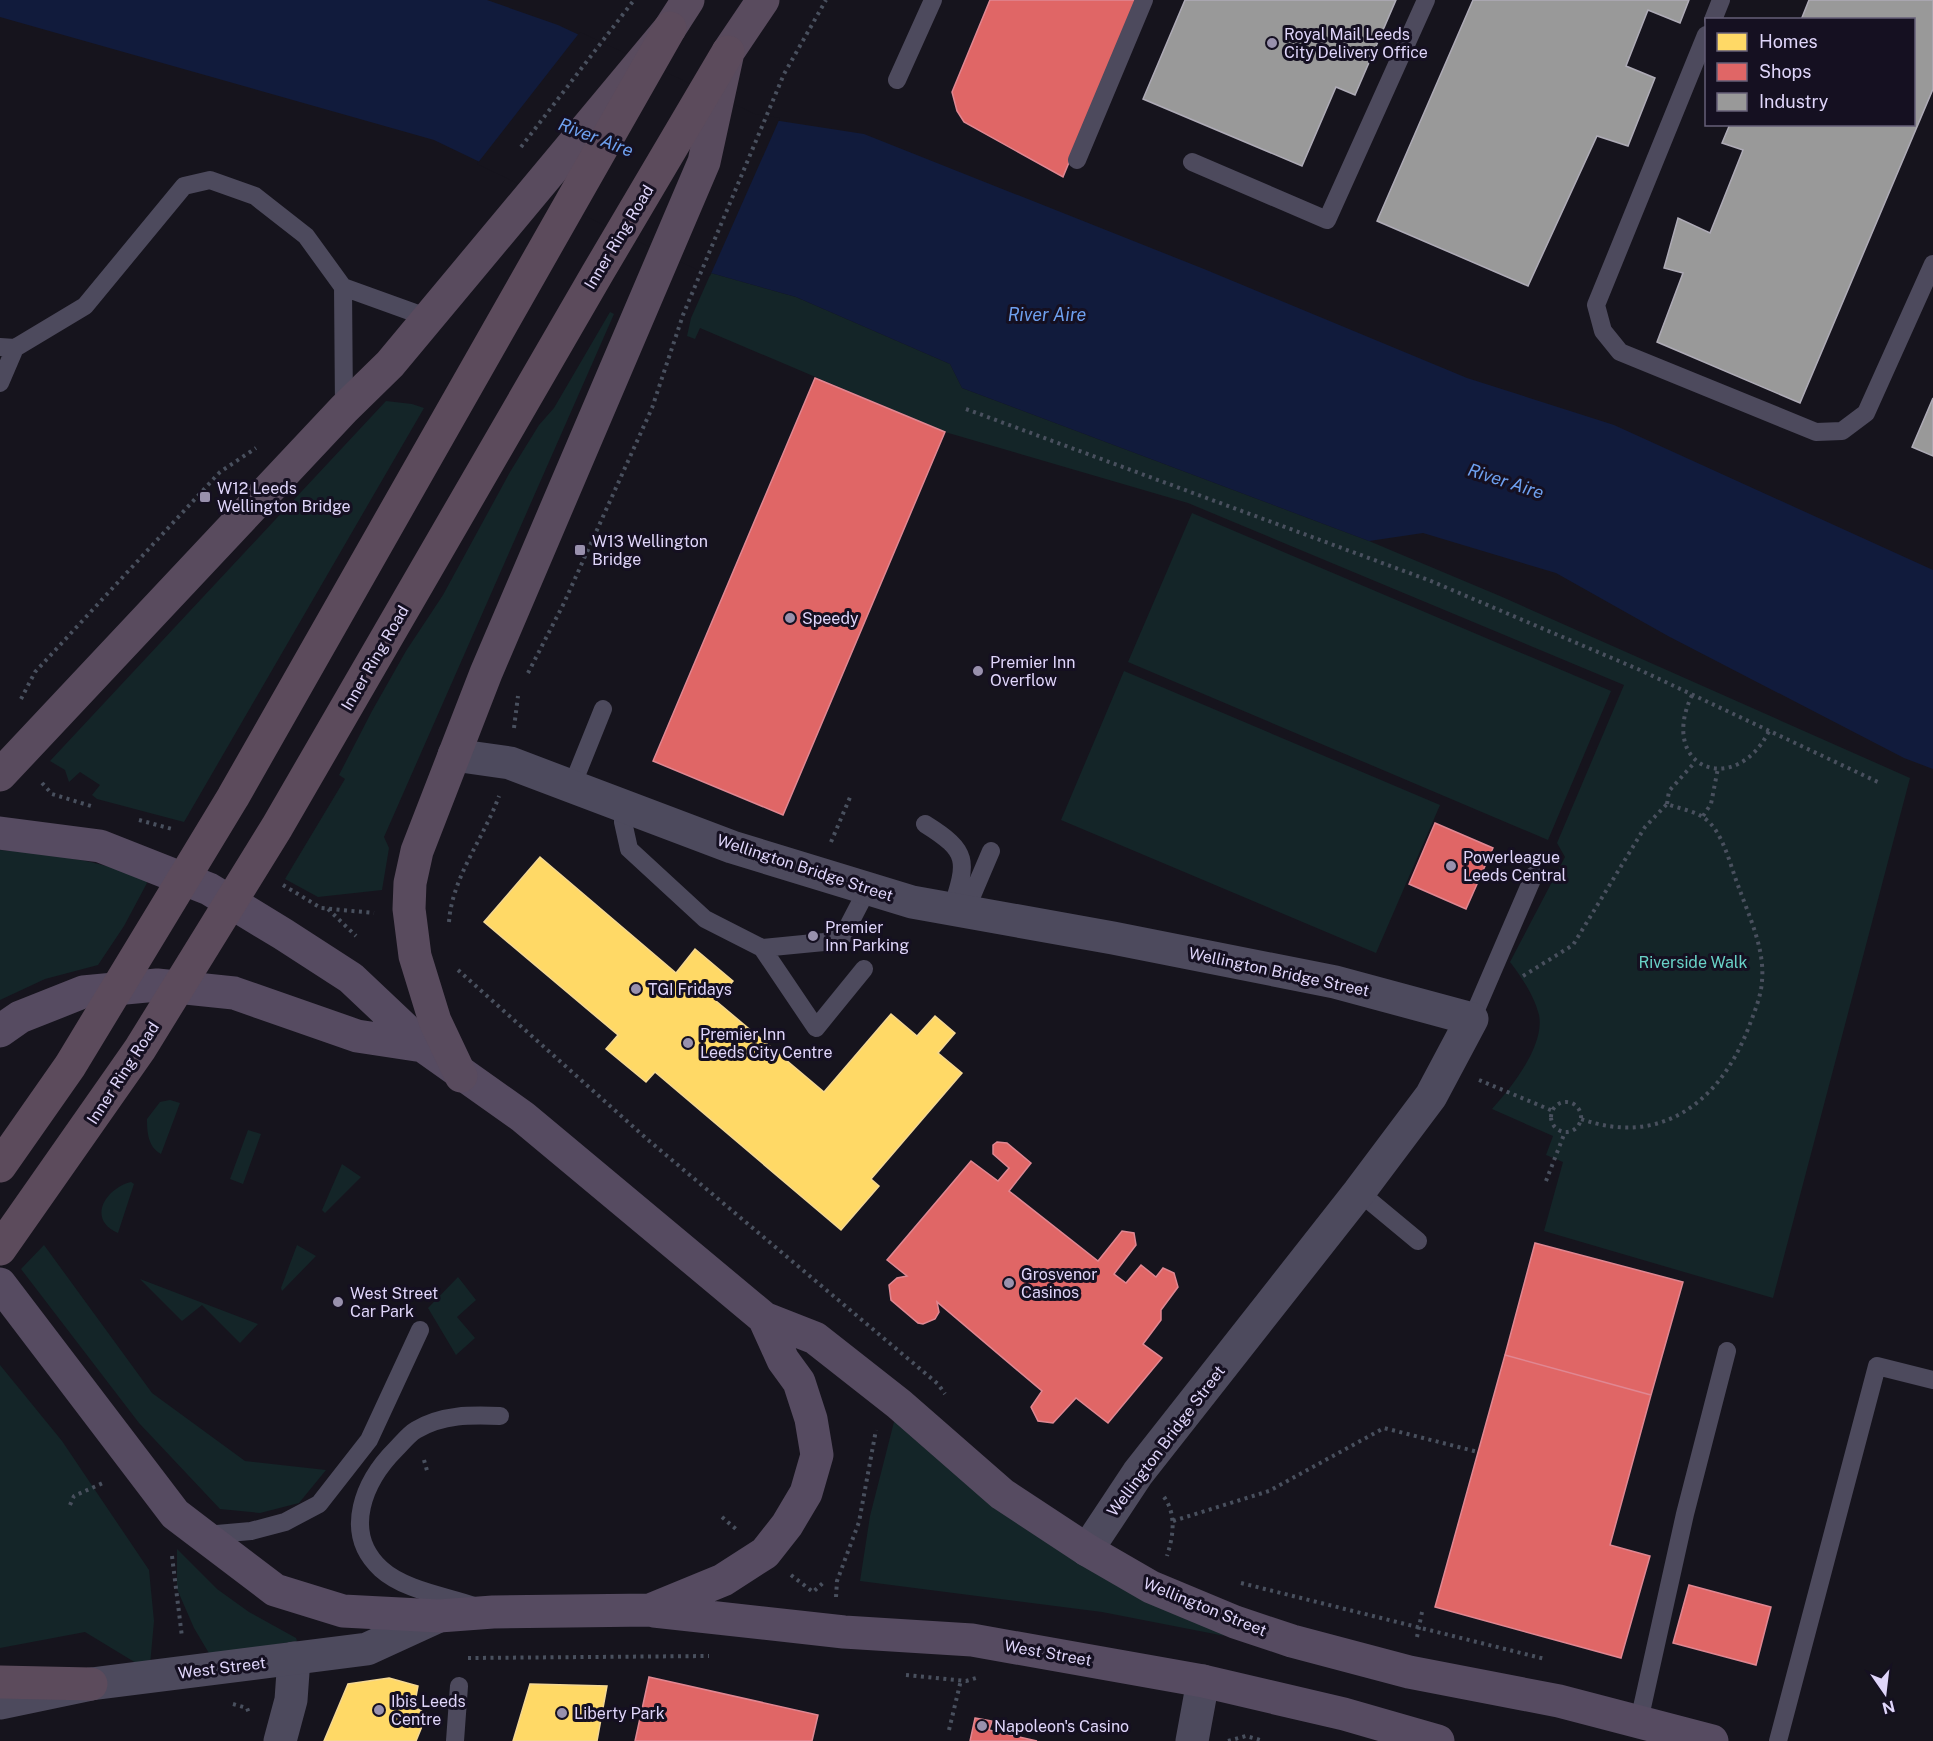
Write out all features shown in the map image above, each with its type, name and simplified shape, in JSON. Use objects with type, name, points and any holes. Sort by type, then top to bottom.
[{"type":"highway","points":[[0,1166],[70,1066],[233,796],[688,0]]},
{"type":"highway","points":[[461,1076],[435,1021],[415,956],[410,883],[417,851],[454,755],[645,296],[704,162],[728,52],[763,0]]},
{"type":"highway","points":[[0,775],[344,409],[390,364],[670,28]]},
{"type":"highway","name":"Inner Ring Road","points":[[0,1249],[140,1049],[277,827],[728,52]]},
{"type":"highway","points":[[0,1682],[91,1684]]},
{"type":"main road","points":[[0,833],[100,846],[209,889],[351,978],[423,1046],[461,1076],[523,1117],[764,1318],[783,1360],[799,1382],[811,1419],[817,1455],[806,1492],[787,1525],[765,1553],[723,1580],[650,1610],[493,1612],[439,1616],[343,1611],[275,1590],[175,1514],[0,1284]]},
{"type":"main road","points":[[0,1031],[20,1017],[83,992],[156,985],[234,993],[357,1036],[423,1046]]},
{"type":"main road","name":"Wellington Street","points":[[764,1318],[815,1338],[899,1404],[1002,1494],[1087,1550],[1151,1587],[1235,1622],[1292,1641],[1409,1672],[1559,1701],[1698,1737]]},
{"type":"main road","name":"West Street","points":[[650,1610],[832,1630],[972,1640],[1203,1682],[1344,1714],[1438,1741]]},
{"type":"street","name":"Wellington Bridge Street","points":[[454,755],[510,763],[732,846],[912,902],[1113,938],[1335,982],[1472,1019],[1431,1096],[1359,1192],[1138,1473],[1087,1550]]},
{"type":"street","name":"West Street","points":[[0,1703],[91,1684],[367,1649],[439,1616]]},
{"type":"street","points":[[280,1741],[291,1700],[294,1658]]},
{"type":"street","points":[[1192,1741],[1203,1682]]},
{"type":"lane","points":[[897,80],[933,0]]},
{"type":"lane","points":[[1077,160],[1144,0]]},
{"type":"lane","points":[[1192,162],[1327,220],[1426,0]]},
{"type":"lane","points":[[1714,18],[1721,0]]},
{"type":"lane","points":[[1705,40],[1596,305],[1603,331],[1620,352],[1815,432],[1842,431],[1866,413],[1933,264]]},
{"type":"lane","points":[[0,383],[7,347],[85,306],[184,186],[210,180],[255,196],[306,236],[343,287],[429,318]]},
{"type":"lane","points":[[343,287],[344,409]]},
{"type":"lane","points":[[572,786],[603,709]]},
{"type":"lane","points":[[623,805],[623,822],[629,849],[705,919],[762,948],[816,1028],[864,969]]},
{"type":"lane","points":[[925,824],[958,848],[964,872],[959,910]]},
{"type":"lane","points":[[959,910],[991,851]]},
{"type":"lane","points":[[1472,1019],[1534,875]]},
{"type":"lane","points":[[762,948],[824,942],[843,936],[868,888]]},
{"type":"lane","points":[[1359,1192],[1418,1241]]},
{"type":"lane","points":[[203,1535],[251,1531],[285,1522],[319,1504],[369,1440],[420,1330]]},
{"type":"lane","points":[[1639,1721],[1685,1514],[1727,1351]]},
{"type":"lane","points":[[1778,1741],[1877,1366],[1933,1380]]},
{"type":"lane","points":[[493,1612],[405,1584],[381,1569],[367,1550],[360,1531],[360,1508],[381,1465],[414,1431],[446,1417],[500,1416]]},
{"type":"lane","points":[[455,1741],[459,1686]]},
{"type":"path","points":[[520,148],[634,0]]},
{"type":"path","points":[[523,683],[564,603],[651,408],[684,315],[784,74],[826,0]]},
{"type":"path","points":[[966,409],[1431,581],[1692,694],[1881,783]]},
{"type":"path","points":[[17,707],[22,692],[35,672],[220,472],[263,443]]},
{"type":"path","points":[[450,928],[458,883],[490,821],[510,763],[518,693]]},
{"type":"path","points":[[1692,694],[1683,714],[1682,732],[1688,752],[1695,762],[1707,768],[1738,764],[1755,754],[1769,730]]},
{"type":"path","points":[[1492,973],[1514,983],[1573,945],[1645,827],[1666,804],[1669,791],[1695,762]]},
{"type":"path","points":[[1703,816],[1711,804],[1718,768]]},
{"type":"path","points":[[818,873],[851,795]]},
{"type":"path","points":[[1581,1119],[1617,1128],[1637,1129],[1675,1118],[1704,1098],[1731,1063],[1742,1044],[1757,1006],[1762,981],[1759,951],[1719,836],[1703,816],[1666,804]]},
{"type":"path","points":[[321,908],[378,913]]},
{"type":"path","points":[[452,966],[647,1139],[938,1384],[952,1403]]},
{"type":"path","points":[[1446,1067],[1553,1111]]},
{"type":"path","points":[[1546,1181],[1565,1132],[1577,1127],[1581,1119],[1579,1110],[1568,1102],[1559,1104],[1553,1111],[1554,1125],[1565,1132]]},
{"type":"path","points":[[832,1630],[837,1581],[859,1522],[876,1430],[926,1374]]},
{"type":"path","points":[[1173,1521],[1269,1491],[1384,1428],[1478,1452]]},
{"type":"path","points":[[70,1505],[74,1496],[139,1466]]},
{"type":"path","points":[[1138,1473],[1155,1485],[1167,1501],[1173,1521],[1172,1542],[1166,1555],[1175,1560]]},
{"type":"path","points":[[1237,1582],[1549,1660]]},
{"type":"path","points":[[1419,1626],[1422,1612]]},
{"type":"path","points":[[1406,1635],[1428,1641]]},
{"type":"path","points":[[949,1730],[961,1680]]},
{"type":"path","points":[[225,1702],[247,1708],[252,1718]]},
{"type":"path","points":[[1227,1741],[1246,1736],[1264,1741]]},
{"type":"green space","name":"Riverside Walk","points":[[711,273],[796,297],[950,364],[962,388],[1369,541],[1500,596],[1910,778],[1773,1298],[1544,1231],[1563,1162],[1546,1155],[1553,1136],[1492,1109],[1525,1066],[1537,1040],[1539,1027],[1539,1015],[1534,1001],[1510,962],[1565,857],[1557,843],[1624,685],[1188,503],[945,432],[700,328],[695,339],[687,336],[691,318]]},
{"type":"green space","points":[[610,312],[614,314],[384,837],[389,848],[382,890],[318,897],[285,879],[345,779],[339,775],[406,651],[443,595],[510,472],[539,425],[554,408]]},
{"type":"green space","points":[[386,401],[424,408],[184,822],[97,799],[92,795],[100,785],[80,772],[69,782],[65,770],[50,761]]},
{"type":"green space","points":[[1192,513],[1611,691],[1548,840],[1128,662]]},
{"type":"green space","points":[[1124,671],[1440,805],[1376,953],[1061,820]]},
{"type":"green space","points":[[0,850],[74,859],[128,872],[146,879],[147,883],[124,926],[98,965],[45,979],[0,1000]]},
{"type":"green space","points":[[170,1100],[180,1103],[161,1154],[151,1143],[147,1119],[160,1102]]},
{"type":"green space","points":[[248,1130],[261,1134],[243,1184],[230,1179]]},
{"type":"green space","points":[[342,1164],[361,1177],[325,1213],[322,1210]]},
{"type":"green space","points":[[131,1182],[134,1184],[118,1233],[108,1227],[103,1220],[101,1212],[103,1204],[114,1191]]},
{"type":"green space","points":[[44,1245],[152,1393],[245,1461],[326,1470],[299,1503],[260,1513],[220,1509],[139,1423],[21,1269]]},
{"type":"green space","points":[[297,1245],[316,1256],[282,1291],[281,1288]]},
{"type":"green space","points":[[458,1277],[476,1300],[457,1317],[475,1338],[456,1355],[428,1308]]},
{"type":"green space","points":[[140,1279],[258,1324],[240,1343],[202,1305],[182,1321]]},
{"type":"green space","points":[[0,1365],[62,1441],[149,1570],[154,1621],[150,1665],[141,1666],[85,1632],[0,1648]]},
{"type":"green space","points":[[895,1418],[1083,1564],[1225,1636],[1102,1612],[860,1581],[870,1516]]},
{"type":"green space","points":[[177,1549],[217,1589],[249,1612],[296,1638],[297,1641],[210,1655],[194,1628],[177,1589]]},
{"type":"water","name":"River Aire","points":[[0,0],[487,0],[558,25],[754,117],[864,134],[1204,269],[1467,378],[1614,425],[1933,570],[1933,769],[1904,758],[1668,636],[1556,573],[1423,533],[1369,541],[962,388],[950,364],[796,297],[711,273],[434,140],[0,17]]},
{"type":"pier","points":[[580,32],[755,114],[780,118],[710,276],[477,164]]},
{"type":"building: Homes","name":"Premier Inn Leeds City Centre","points":[[540,857],[676,973],[695,949],[733,981],[716,1001],[824,1092],[891,1014],[917,1036],[935,1016],[955,1033],[938,1053],[962,1073],[871,1179],[879,1186],[841,1230],[655,1072],[646,1082],[606,1049],[618,1035],[484,922]]},
{"type":"building: Homes","name":"Ibis Leeds Centre","points":[[389,1678],[418,1686],[414,1707],[427,1714],[416,1741],[324,1741],[348,1684]]},
{"type":"building: Homes","name":"Liberty Park","points":[[530,1684],[607,1686],[597,1741],[513,1741]]},
{"type":"building: Shops","points":[[990,0],[1136,0],[1063,177],[964,122],[957,111],[952,92]]},
{"type":"building: Shops","name":"Speedy","points":[[815,378],[945,432],[783,815],[653,761]]},
{"type":"building: Shops","name":"Powerleague Leeds Central","points":[[1435,823],[1493,848],[1466,909],[1409,884]]},
{"type":"building: Shops","name":"Grosvenor Casinos","points":[[997,1142],[1007,1143],[1031,1163],[1009,1191],[1098,1261],[1122,1231],[1134,1233],[1136,1245],[1114,1274],[1126,1283],[1141,1265],[1156,1277],[1163,1268],[1174,1273],[1178,1287],[1161,1310],[1161,1320],[1143,1344],[1162,1358],[1108,1423],[1076,1398],[1053,1423],[1038,1421],[1031,1407],[1042,1391],[937,1302],[939,1312],[935,1319],[923,1324],[918,1323],[891,1300],[889,1285],[897,1278],[907,1276],[887,1260],[971,1161],[998,1181],[1009,1168],[993,1154],[993,1145]]},
{"type":"building: Shops","points":[[1535,1243],[1683,1282],[1651,1395],[1505,1355]]},
{"type":"building: Shops","points":[[1505,1355],[1651,1395],[1610,1545],[1650,1556],[1621,1658],[1435,1607]]},
{"type":"building: Shops","points":[[1689,1585],[1771,1607],[1756,1665],[1673,1643]]},
{"type":"building: Shops","points":[[649,1677],[818,1715],[812,1741],[635,1741]]},
{"type":"building: Shops","name":"Napoleon's Casino","points":[[975,1718],[992,1721],[989,1730],[1037,1741],[970,1741]]},
{"type":"building: Industry","name":"Royal Mail Leeds City Delivery Office","points":[[1185,0],[1396,0],[1355,95],[1336,87],[1302,166],[1143,99]]},
{"type":"building: Industry","points":[[1473,0],[1689,0],[1680,23],[1648,10],[1626,66],[1655,78],[1628,146],[1597,136],[1528,286],[1377,221]]},
{"type":"building: Industry","points":[[1809,0],[1933,0],[1933,89],[1800,403],[1657,342],[1683,273],[1664,268],[1678,218],[1710,233],[1743,150],[1722,143],[1729,126],[1915,126],[1915,18],[1802,18]]},
{"type":"building: Industry","points":[[1933,398],[1933,456],[1912,447]]},
{"type":"place","name":"Royal Mail Leeds City Delivery Office","points":[[1272,43]]},
{"type":"place","name":"W12 Leeds Wellington Bridge","points":[[205,497]]},
{"type":"place","name":"W13 Wellington Bridge","points":[[580,550]]},
{"type":"place","name":"Speedy","points":[[790,618]]},
{"type":"place","name":"Premier Inn Overflow","points":[[978,671]]},
{"type":"place","name":"Powerleague Leeds Central","points":[[1451,866]]},
{"type":"place","name":"Premier Inn Parking","points":[[813,936]]},
{"type":"place","name":"TGI Fridays","points":[[636,989]]},
{"type":"place","name":"Premier Inn Leeds City Centre","points":[[688,1043]]},
{"type":"place","name":"Grosvenor Casinos","points":[[1009,1283]]},
{"type":"place","name":"West Street Car Park","points":[[338,1302]]},
{"type":"place","name":"Ibis Leeds Centre","points":[[379,1710]]},
{"type":"place","name":"Liberty Park","points":[[562,1713]]},
{"type":"place","name":"Napoleon's Casino","points":[[982,1726]]}]
